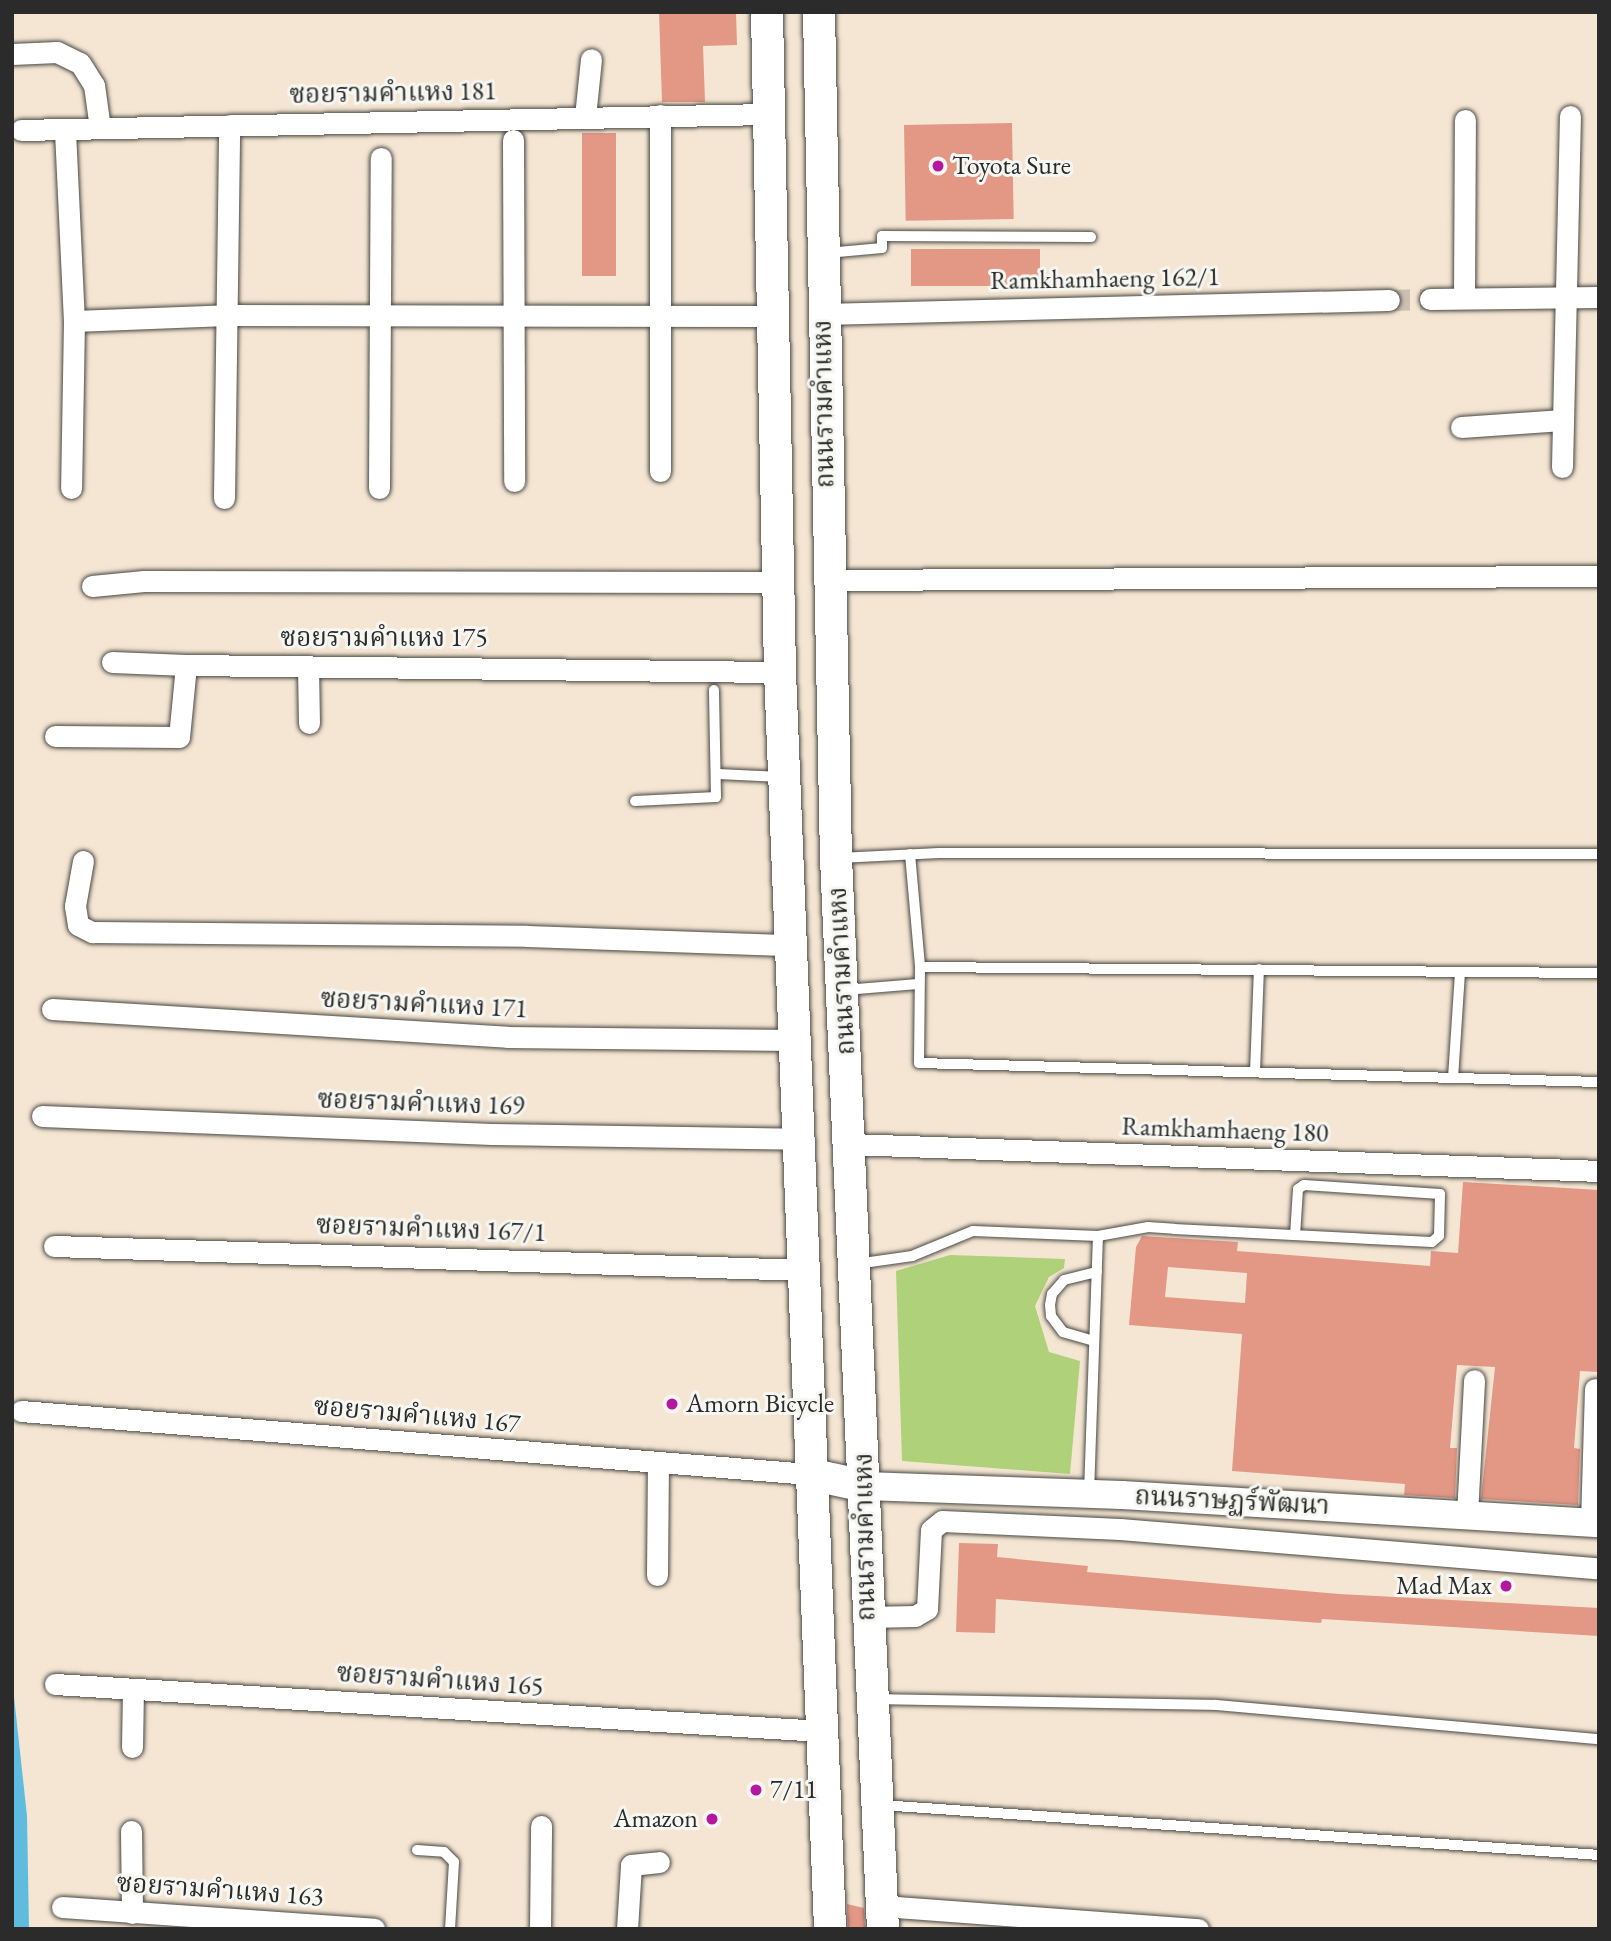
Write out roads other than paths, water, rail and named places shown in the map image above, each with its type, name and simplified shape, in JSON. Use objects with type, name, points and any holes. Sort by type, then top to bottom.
[{"type":"main road","name":"ถนนรามคำแหง","points":[[767,12],[777,582],[797,1139],[805,1270],[809,1474],[830,1929]]},
{"type":"main road","name":"ถนนรามคำแหง","points":[[819,12],[828,580],[836,858],[845,990],[853,1264],[865,1486],[870,1699],[883,1917]]},
{"type":"main road","points":[[772,303],[823,303]]},
{"type":"main road","points":[[773,365],[791,349],[806,347],[824,358]]},
{"type":"main road","points":[[809,1474],[865,1486]]},
{"type":"street","points":[[12,54],[57,52],[80,63],[94,85],[100,128]]},
{"type":"street","points":[[585,117],[591,59]]},
{"type":"street","name":"ซอยรามคำแหง 181","points":[[21,130],[767,114]]},
{"type":"street","points":[[660,115],[660,471]]},
{"type":"street","points":[[1562,467],[1570,116]]},
{"type":"street","points":[[1464,298],[1465,120]]},
{"type":"street","points":[[224,498],[229,125]]},
{"type":"street","points":[[65,131],[74,321],[71,488]]},
{"type":"street","points":[[513,140],[513,481]]},
{"type":"street","points":[[379,488],[381,158]]},
{"type":"street","points":[[1430,299],[1599,297]]},
{"type":"street","name":"Ramkhamhaeng 162/1","points":[[823,303],[1389,300]]},
{"type":"street","points":[[74,321],[228,315],[658,314],[772,303]]},
{"type":"street","points":[[1461,426],[1563,420]]},
{"type":"street","points":[[828,580],[1599,576]]},
{"type":"street","points":[[92,586],[145,581],[777,582]]},
{"type":"street","name":"ซอยรามคำแหง 175","points":[[112,662],[780,672]]},
{"type":"street","points":[[55,736],[179,737],[186,665]]},
{"type":"street","points":[[308,666],[309,723]]},
{"type":"street","points":[[83,861],[75,906],[78,925],[92,932],[527,936],[791,945]]},
{"type":"street","name":"ซอยรามคำแหง 171","points":[[52,1009],[507,1037],[793,1040]]},
{"type":"street","name":"ซอยรามคำแหง 169","points":[[42,1116],[492,1134],[797,1139]]},
{"type":"street","name":"Ramkhamhaeng 180","points":[[850,1144],[1599,1171]]},
{"type":"street","name":"ซอยรามคำแหง 167/1","points":[[54,1246],[805,1270]]},
{"type":"street","points":[[1466,1515],[1474,1380]]},
{"type":"street","points":[[1595,1389],[1595,1523]]},
{"type":"street","name":"ซอยรามคำแหง 167","points":[[21,1411],[809,1474]]},
{"type":"street","points":[[657,1575],[658,1462]]},
{"type":"street","name":"ถนนราษฏร์พัฒนา","points":[[865,1486],[1089,1493],[1595,1523]]},
{"type":"street","points":[[1120,1530],[1122,1495]]},
{"type":"street","points":[[867,1617],[915,1616],[927,1609],[931,1530],[942,1521],[1120,1530],[1599,1568]]},
{"type":"street","name":"ซอยรามคำแหง 165","points":[[55,1684],[822,1731]]},
{"type":"street","points":[[132,1689],[132,1747]]},
{"type":"street","points":[[540,1929],[541,1826]]},
{"type":"street","points":[[131,1830],[132,1913]]},
{"type":"street","points":[[626,1929],[631,1865],[659,1862]]},
{"type":"street","name":"ซอยรามคำแหง 163","points":[[62,1907],[374,1929]]},
{"type":"street","points":[[883,1917],[1198,1929]]},
{"type":"lane","points":[[822,254],[882,248],[882,236],[1091,237]]},
{"type":"lane","points":[[635,801],[708,801],[719,788],[714,690]]},
{"type":"lane","points":[[718,774],[784,777]]},
{"type":"lane","points":[[836,858],[910,854],[1599,854]]},
{"type":"lane","points":[[910,854],[920,967],[919,1063],[1599,1082]]},
{"type":"lane","points":[[920,967],[1599,974]]},
{"type":"lane","points":[[1255,1072],[1259,969]]},
{"type":"lane","points":[[1453,1078],[1460,972]]},
{"type":"lane","points":[[845,990],[918,984]]},
{"type":"lane","points":[[853,1264],[912,1256],[973,1231],[1098,1236],[1148,1227],[1295,1235],[1432,1242],[1439,1236],[1440,1194],[1304,1185],[1298,1189],[1295,1235]]},
{"type":"lane","points":[[1089,1493],[1098,1236]]},
{"type":"lane","points":[[1094,1341],[1063,1332],[1051,1316],[1050,1305],[1052,1294],[1064,1280],[1097,1272]]},
{"type":"lane","points":[[870,1699],[1216,1705],[1599,1739]]},
{"type":"lane","points":[[875,1804],[1599,1854]]},
{"type":"lane","points":[[417,1850],[444,1852],[454,1862],[450,1929]]},
{"type":"water","points":[[12,1678],[27,1816],[29,1929],[12,1929]]},
{"type":"tunnel","points":[[1389,300],[1430,299]]},
{"type":"place","name":"Toyota Sure","points":[[938,166]]},
{"type":"place","name":"Amorn Bicycle","points":[[672,1404]]},
{"type":"place","name":"Mad Max","points":[[1506,1586]]},
{"type":"place","name":"7/11","points":[[756,1790]]},
{"type":"place","name":"Amazon","points":[[712,1819]]}]
